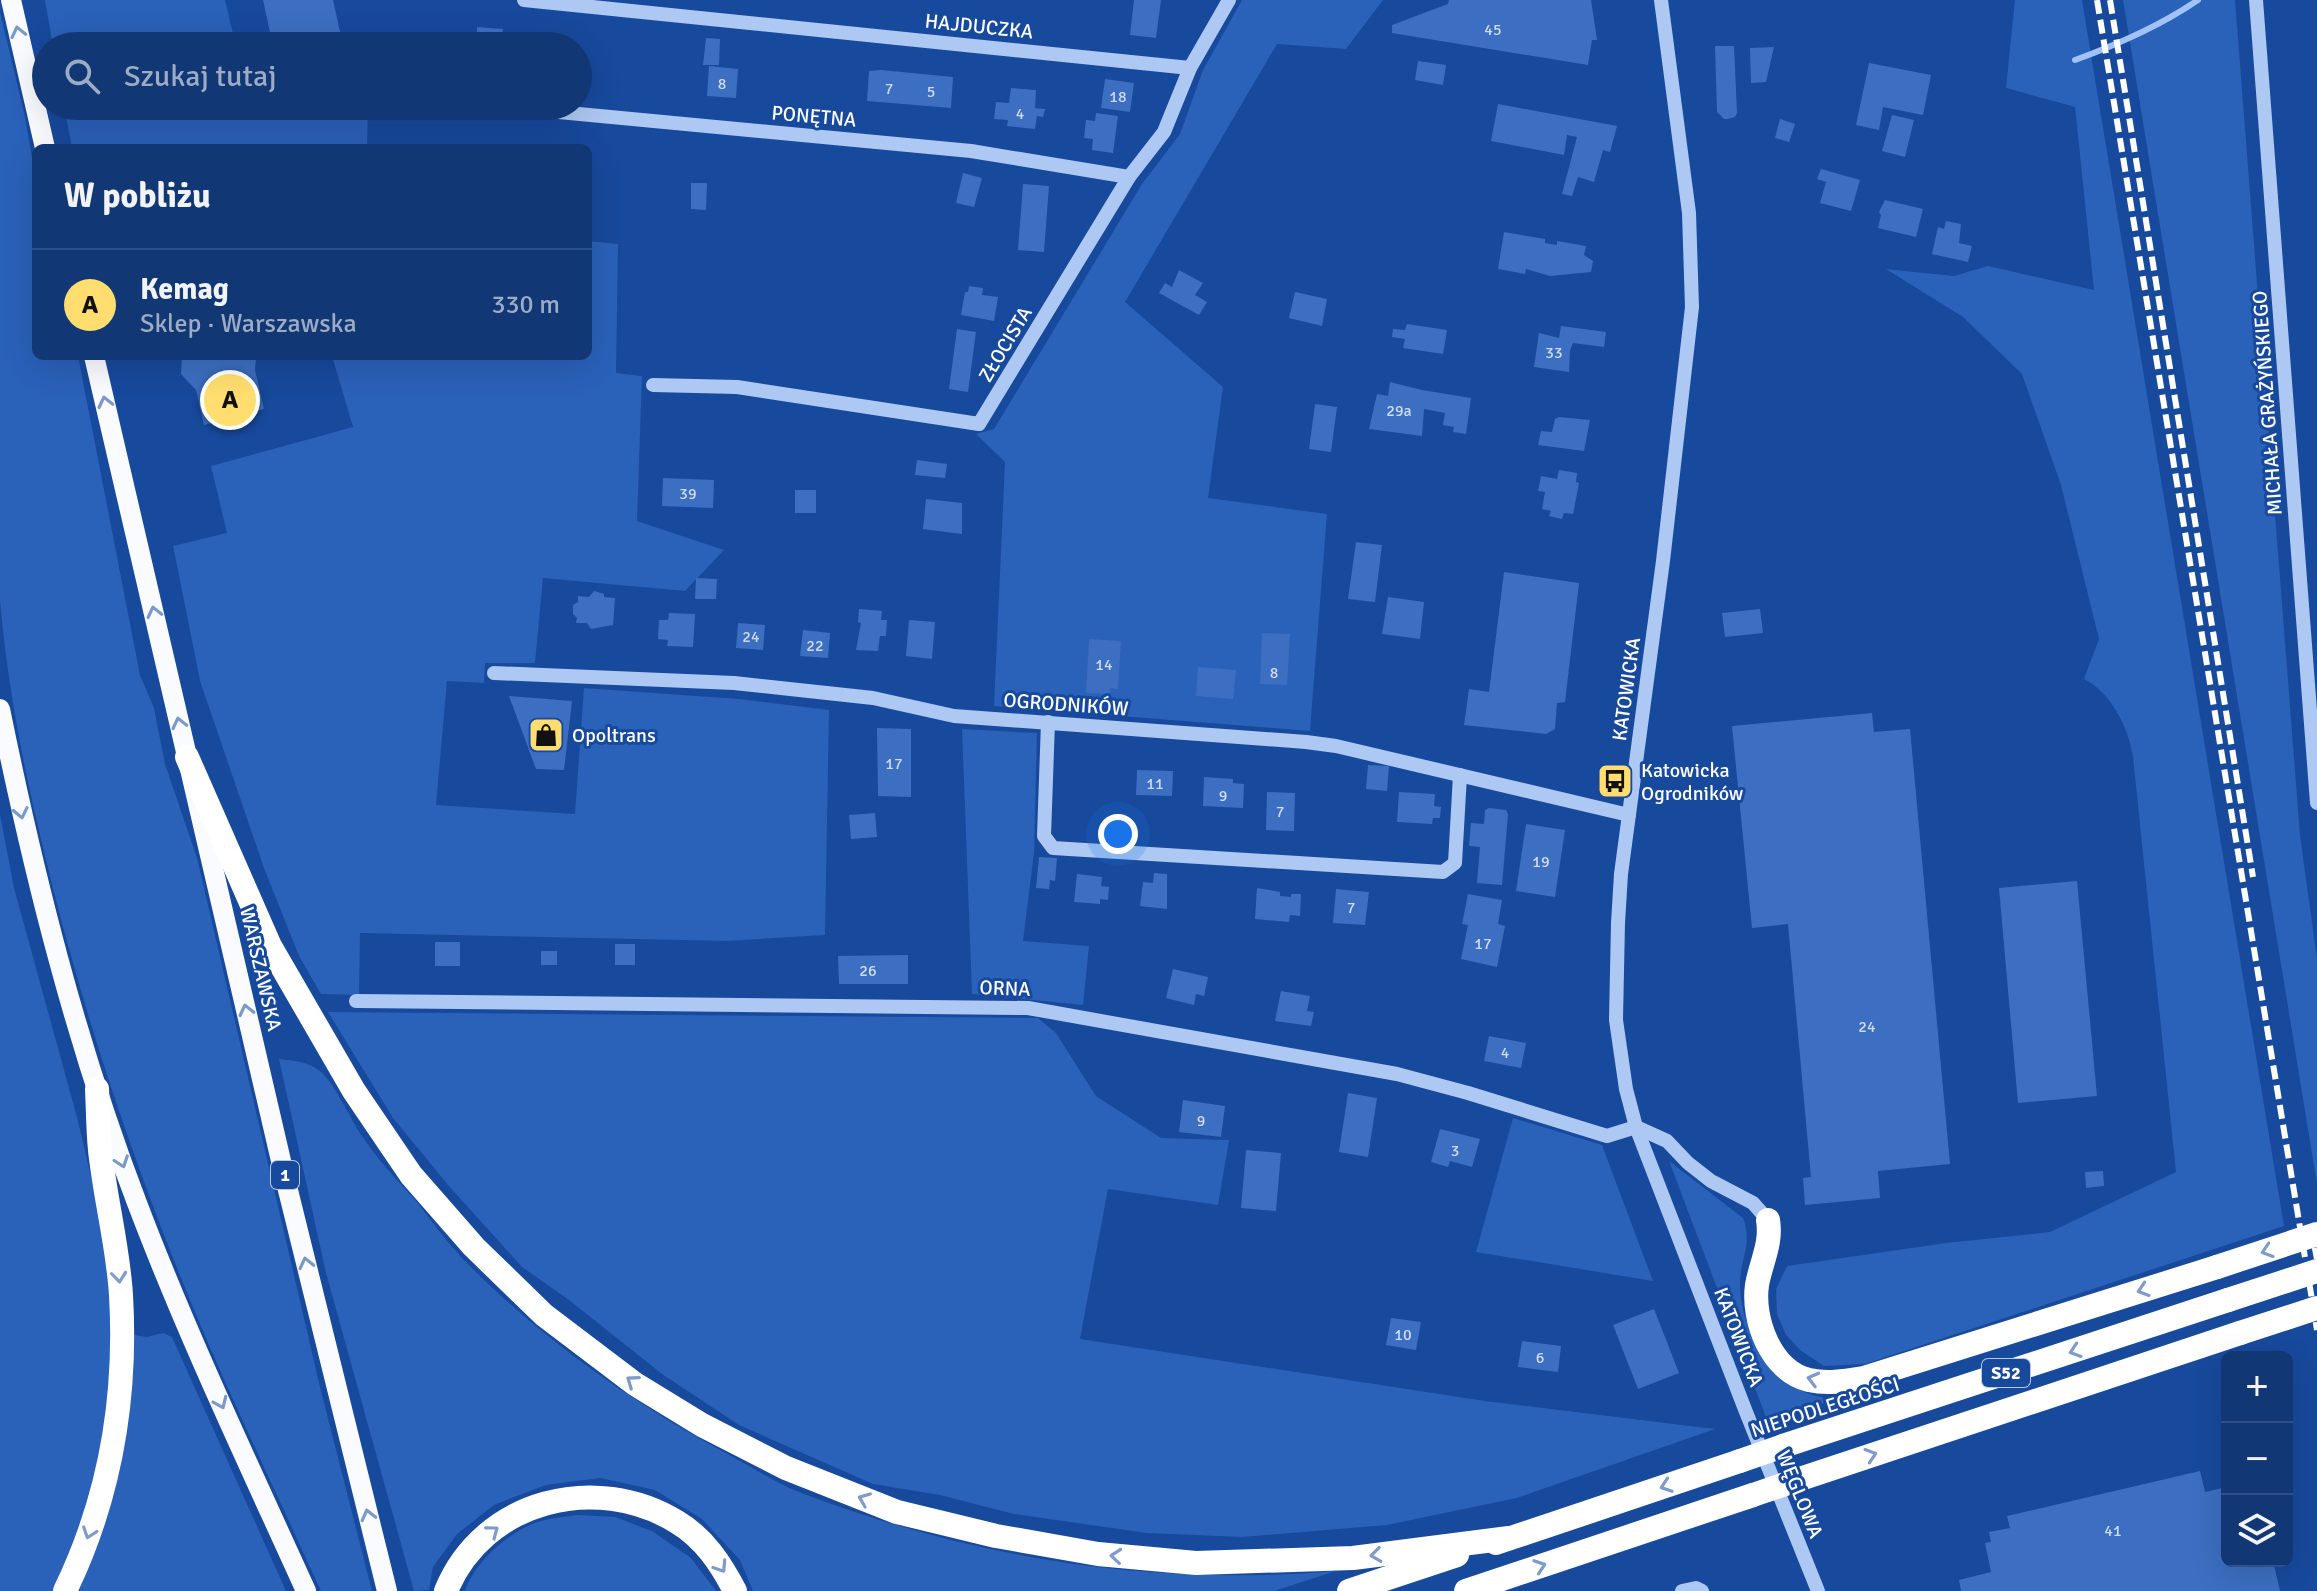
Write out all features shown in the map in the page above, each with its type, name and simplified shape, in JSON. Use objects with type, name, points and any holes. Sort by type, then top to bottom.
[{"type":"highway","points":[[187,757],[270,946],[354,1091],[411,1175],[474,1247],[544,1315],[635,1384],[702,1425],[786,1468],[897,1512],[996,1536],[1098,1554],[1196,1563],[1337,1558],[1509,1538]]},
{"type":"highway","points":[[65,1591],[90,1531],[111,1458],[120,1410],[121,1294],[100,1151],[97,1089]]},
{"type":"highway","points":[[1768,1220],[1769,1243],[1757,1284],[1755,1311],[1764,1337],[1780,1362],[1806,1379],[1834,1383],[1864,1378],[2317,1234]]},
{"type":"highway","name":"NIEPODLEGŁOŚCI","points":[[1349,1591],[2317,1271]]},
{"type":"highway","name":"S52","points":[[1466,1591],[2317,1308]]},
{"type":"highway","points":[[446,1591],[450,1580],[479,1541],[513,1516],[552,1501],[594,1496],[623,1499],[651,1508],[680,1523],[705,1544],[723,1567],[735,1591]]},
{"type":"main road","points":[[11,0],[32,91]]},
{"type":"main road","points":[[39,120],[44,144]]},
{"type":"main road","name":"WARSZAWSKA","points":[[95,360],[321,1328],[387,1591]]},
{"type":"main road","points":[[0,709],[30,854],[97,1089],[136,1203],[192,1339],[306,1591]]},
{"type":"street","name":"HAJDUCZKA","points":[[524,0],[1190,68]]},
{"type":"street","name":"ZŁOCISTA","points":[[653,385],[737,387],[979,424],[1129,177],[1164,132],[1190,68],[1229,0]]},
{"type":"street","name":"KATOWICKA","points":[[1661,0],[1689,213],[1692,307],[1620,886],[1615,990],[1619,1051],[1636,1127],[1746,1412]]},
{"type":"street","name":"MICHAŁA GRAŻYŃSKIEGO","points":[[2256,0],[2317,803]]},
{"type":"street","name":"PONĘTNA","points":[[592,115],[971,151],[1129,177]]},
{"type":"street","name":"OGRODNIKÓW","points":[[494,673],[734,683],[873,698],[954,716],[1306,742],[1336,746],[1629,815]]},
{"type":"street","points":[[1048,722],[1044,836],[1053,848],[1443,872],[1455,863],[1460,775]]},
{"type":"street","name":"ORNA","points":[[356,1001],[1028,1008],[1397,1074],[1607,1136],[1636,1127]]},
{"type":"street","points":[[1636,1127],[1667,1141],[1711,1181],[1753,1203],[1768,1220]]},
{"type":"street","name":"WĘGLOWA","points":[[1746,1412],[1818,1591]]},
{"type":"street","points":[[1682,1591],[1696,1588],[1702,1591]]},
{"type":"shaded area","points":[[45,0],[225,0],[233,32],[51,32]]},
{"type":"shaded area","points":[[1242,0],[1383,0],[1346,49],[1277,44],[1125,302],[1223,387],[1208,498],[1327,514],[1310,731],[994,706],[1005,462],[976,434],[994,429],[1142,184],[1180,134],[1203,70]]},
{"type":"shaded area","points":[[2015,0],[2082,0],[2284,1226],[1865,1364],[1824,1366],[1800,1350],[1786,1335],[1777,1314],[1776,1289],[1787,1266],[1946,1243],[2050,1232],[2176,1172],[2133,757],[2117,712],[2094,685],[2084,679],[2099,639],[2061,485],[2022,374],[1963,317],[1886,269],[1954,276],[1988,266],[2094,290],[2075,107],[2006,88]]},
{"type":"shaded area","points":[[2123,0],[2235,0],[2300,835],[2317,959],[2317,1184]]},
{"type":"shaded area","points":[[0,12],[32,158],[32,360],[79,360],[140,675],[154,708],[165,764],[197,858],[320,1387],[372,1591],[321,1591],[219,1368],[169,1248],[107,1075],[71,958],[41,839],[16,720],[0,600]]},
{"type":"shaded area","points":[[67,120],[368,120],[367,144],[71,144]]},
{"type":"shaded area","points":[[592,241],[618,244],[616,373],[642,376],[637,521],[724,550],[685,591],[543,578],[535,663],[485,663],[484,683],[447,681],[436,805],[575,814],[584,688],[739,699],[829,710],[825,935],[727,941],[360,933],[359,995],[321,994],[299,956],[264,868],[200,681],[173,546],[227,533],[211,466],[353,427],[333,360],[592,360]]},
{"type":"shaded area","points":[[962,729],[1037,733],[1034,853],[1023,941],[1089,946],[1083,1005],[972,994]]},
{"type":"shaded area","points":[[0,814],[14,888],[77,1117],[98,1206],[110,1296],[110,1402],[90,1500],[54,1591],[0,1591]]},
{"type":"shaded area","points":[[328,1012],[1038,1018],[1056,1033],[1096,1096],[1161,1138],[1229,1140],[1218,1205],[1108,1189],[1080,1339],[1485,1401],[1715,1429],[1517,1498],[1387,1525],[1242,1537],[1147,1533],[1014,1514],[940,1495],[873,1484],[739,1425],[662,1374],[522,1267],[393,1118]]},
{"type":"shaded area","points":[[279,1059],[310,1065],[326,1077],[382,1163],[463,1259],[524,1316],[625,1393],[696,1437],[782,1484],[864,1515],[929,1534],[1063,1562],[1199,1575],[1336,1571],[1274,1591],[753,1591],[740,1560],[702,1519],[655,1490],[600,1478],[546,1485],[494,1505],[457,1534],[433,1567],[429,1590],[414,1591],[326,1273]]},
{"type":"shaded area","points":[[1513,1118],[1602,1145],[1653,1281],[1476,1252]]},
{"type":"shaded area","points":[[1669,1161],[1743,1218],[1747,1235],[1741,1300],[1751,1332],[1768,1362],[1792,1384],[1809,1393],[1835,1400],[1767,1420]]},
{"type":"shaded area","points":[[163,1333],[172,1337],[286,1591],[79,1591],[102,1528],[118,1466],[129,1402],[134,1335],[147,1337]]},
{"type":"shaded area","points":[[577,1515],[615,1517],[652,1531],[691,1558],[716,1591],[465,1591],[477,1569],[505,1540],[543,1521]]},
{"type":"building","points":[[263,0],[333,0],[340,32],[270,32]]},
{"type":"building","points":[[1134,0],[1161,0],[1156,38],[1130,35]]},
{"type":"building","points":[[1449,0],[1591,0],[1597,40],[1592,40],[1588,65],[1392,33],[1392,25],[1448,4]]},
{"type":"building","points":[[477,27],[503,29],[502,32],[477,32]]},
{"type":"building","points":[[706,38],[720,39],[719,65],[703,65]]},
{"type":"building","points":[[1715,46],[1734,46],[1737,113],[1728,119],[1717,112]]},
{"type":"building","points":[[1774,47],[1766,82],[1751,83],[1750,48]]},
{"type":"building","points":[[1418,61],[1446,65],[1443,85],[1415,80]]},
{"type":"building","points":[[1869,63],[1931,75],[1923,115],[1883,107],[1879,130],[1856,125]]},
{"type":"building","points":[[709,66],[738,69],[736,98],[707,96]]},
{"type":"building","points":[[869,71],[953,77],[951,108],[867,101]]},
{"type":"building","points":[[1105,79],[1134,83],[1130,112],[1101,108]]},
{"type":"building","points":[[1011,88],[1036,90],[1035,108],[1045,109],[1043,117],[1037,116],[1035,129],[1007,126],[1008,120],[994,119],[996,102],[1009,103]]},
{"type":"building","points":[[1498,104],[1617,126],[1610,152],[1603,150],[1594,182],[1578,177],[1572,196],[1562,194],[1577,137],[1567,135],[1564,155],[1491,141]]},
{"type":"building","points":[[1096,113],[1118,116],[1113,153],[1092,150],[1093,139],[1084,138],[1086,120],[1095,121]]},
{"type":"building","points":[[1892,115],[1914,120],[1905,157],[1882,151]]},
{"type":"building","points":[[1780,119],[1795,124],[1789,142],[1775,138]]},
{"type":"building","points":[[1821,169],[1860,180],[1851,211],[1820,203],[1826,182],[1817,179]]},
{"type":"building","points":[[963,173],[982,178],[974,207],[956,203]]},
{"type":"building","points":[[691,183],[707,183],[706,210],[691,209]]},
{"type":"building","points":[[1023,184],[1049,186],[1044,252],[1018,250]]},
{"type":"building","points":[[1885,200],[1923,209],[1916,237],[1878,228],[1879,212]]},
{"type":"building","points":[[1946,221],[1961,224],[1959,243],[1972,246],[1968,262],[1932,254],[1938,227],[1944,229]]},
{"type":"building","points":[[1504,232],[1545,239],[1545,243],[1557,245],[1557,241],[1586,246],[1584,255],[1593,261],[1591,272],[1550,276],[1526,269],[1525,274],[1498,269]]},
{"type":"building","points":[[1179,270],[1203,283],[1195,295],[1207,302],[1199,315],[1159,293],[1165,283],[1172,287]]},
{"type":"building","points":[[969,286],[983,288],[982,295],[998,297],[994,321],[961,315]]},
{"type":"building","points":[[1295,292],[1327,299],[1322,326],[1289,318]]},
{"type":"building","points":[[1407,324],[1447,330],[1443,354],[1403,348],[1405,339],[1392,337],[1393,329],[1405,330]]},
{"type":"building","points":[[1561,326],[1606,332],[1604,347],[1573,343],[1569,372],[1534,367],[1539,333],[1559,338]]},
{"type":"building","points":[[957,329],[976,332],[968,392],[949,389]]},
{"type":"building","points":[[182,360],[256,360],[264,409],[204,425],[196,390],[181,374]]},
{"type":"building","points":[[1390,382],[1471,398],[1466,434],[1453,432],[1454,427],[1443,425],[1445,413],[1424,409],[1422,436],[1369,429],[1377,394],[1388,396]]},
{"type":"building","points":[[1315,404],[1337,407],[1331,452],[1309,449]]},
{"type":"building","points":[[1555,419],[1590,420],[1584,451],[1538,445],[1541,431],[1552,432]]},
{"type":"building","points":[[917,460],[947,464],[945,478],[915,475]]},
{"type":"building","points":[[1559,470],[1577,473],[1576,482],[1579,483],[1573,514],[1564,513],[1562,519],[1549,516],[1551,511],[1542,509],[1545,492],[1538,491],[1541,476],[1557,479]]},
{"type":"building","points":[[663,478],[714,480],[713,508],[662,506]]},
{"type":"building","points":[[795,490],[816,490],[816,513],[795,513]]},
{"type":"building","points":[[926,499],[962,503],[962,534],[923,529]]},
{"type":"building","points":[[1356,542],[1382,545],[1375,602],[1348,599]]},
{"type":"building","points":[[1504,572],[1579,583],[1565,702],[1557,703],[1555,729],[1546,734],[1464,725],[1469,689],[1489,692]]},
{"type":"building","points":[[696,578],[717,579],[716,599],[695,599]]},
{"type":"building","points":[[594,591],[604,594],[604,597],[615,598],[613,625],[591,629],[587,623],[576,623],[573,605],[578,602],[578,596],[589,597]]},
{"type":"building","points":[[1388,597],[1424,602],[1420,639],[1382,634]]},
{"type":"building","points":[[859,609],[882,611],[881,620],[887,620],[886,636],[880,636],[878,651],[856,650],[861,623],[858,622]]},
{"type":"building","points":[[1760,609],[1763,633],[1725,637],[1722,613]]},
{"type":"building","points":[[669,613],[695,614],[693,647],[667,646],[668,640],[658,639],[659,620],[668,620]]},
{"type":"building","points":[[909,620],[935,622],[932,659],[906,656]]},
{"type":"building","points":[[738,623],[765,625],[763,650],[736,648]]},
{"type":"building","points":[[803,630],[830,633],[828,658],[800,656]]},
{"type":"building","points":[[1262,633],[1290,634],[1287,685],[1260,684]]},
{"type":"building","points":[[1089,639],[1121,641],[1118,689],[1110,688],[1110,694],[1086,693]]},
{"type":"building","points":[[1198,667],[1236,670],[1233,699],[1196,696]]},
{"type":"building","name":"Opoltrans","points":[[509,696],[572,701],[564,770],[536,769]]},
{"type":"building","points":[[1872,713],[1874,732],[1910,729],[1950,1164],[1878,1171],[1880,1198],[1805,1205],[1803,1178],[1811,1177],[1788,924],[1752,928],[1732,726]]},
{"type":"building","points":[[877,728],[911,729],[911,797],[878,796]]},
{"type":"building","points":[[1368,765],[1389,766],[1387,791],[1366,789]]},
{"type":"building","points":[[1137,770],[1173,771],[1172,796],[1136,795]]},
{"type":"building","points":[[1204,777],[1233,779],[1233,783],[1244,784],[1243,808],[1203,806]]},
{"type":"building","points":[[1267,792],[1295,793],[1294,831],[1266,830]]},
{"type":"building","points":[[1399,792],[1435,794],[1434,806],[1441,807],[1440,818],[1433,818],[1432,824],[1397,822]]},
{"type":"building","points":[[1485,810],[1506,810],[1508,814],[1502,885],[1477,883],[1480,847],[1469,846],[1471,823],[1484,824]]},
{"type":"building","points":[[875,813],[877,837],[851,839],[849,815]]},
{"type":"building","points":[[1526,824],[1565,830],[1555,897],[1516,891]]},
{"type":"building","points":[[1039,857],[1057,858],[1055,881],[1050,880],[1049,889],[1036,888]]},
{"type":"building","points":[[1154,873],[1167,874],[1167,909],[1140,906],[1143,882],[1153,883]]},
{"type":"building","points":[[1077,874],[1102,877],[1101,886],[1109,887],[1108,900],[1100,899],[1100,904],[1074,902]]},
{"type":"building","points":[[2077,881],[2097,1096],[2018,1103],[1999,888]]},
{"type":"building","points":[[1257,888],[1280,892],[1280,896],[1301,894],[1300,916],[1290,915],[1289,922],[1255,919]]},
{"type":"building","points":[[1336,889],[1369,892],[1365,925],[1333,923]]},
{"type":"building","points":[[1468,894],[1502,900],[1498,924],[1505,926],[1497,967],[1461,959],[1468,925],[1462,924]]},
{"type":"building","points":[[435,942],[460,942],[460,966],[435,966]]},
{"type":"building","points":[[615,944],[635,944],[635,965],[615,965]]},
{"type":"building","points":[[541,951],[557,951],[557,965],[541,965]]},
{"type":"building","points":[[908,955],[908,984],[839,984],[838,956]]},
{"type":"building","points":[[1173,969],[1208,977],[1204,996],[1196,994],[1194,1005],[1166,998]]},
{"type":"building","points":[[1281,991],[1310,996],[1307,1011],[1314,1012],[1311,1026],[1275,1021]]},
{"type":"building","points":[[1489,1036],[1526,1043],[1521,1068],[1484,1061]]},
{"type":"building","points":[[1348,1093],[1377,1098],[1368,1157],[1339,1152]]},
{"type":"building","points":[[1183,1100],[1225,1106],[1221,1137],[1179,1132]]},
{"type":"building","points":[[1440,1129],[1480,1139],[1472,1167],[1450,1161],[1448,1167],[1431,1162]]},
{"type":"building","points":[[1246,1150],[1281,1153],[1276,1211],[1241,1208]]},
{"type":"building","points":[[2103,1171],[2104,1186],[2086,1188],[2085,1172]]},
{"type":"building","points":[[1654,1309],[1679,1373],[1638,1389],[1613,1325]]},
{"type":"building","points":[[1391,1318],[1421,1322],[1416,1350],[1386,1345]]},
{"type":"building","points":[[1522,1341],[1561,1346],[1558,1372],[1518,1367]]},
{"type":"building","points":[[2200,1471],[2205,1492],[2221,1488],[2221,1567],[2274,1567],[2280,1591],[1961,1591],[1959,1580],[1991,1572],[1985,1543],[1991,1542],[1989,1532],[2010,1528],[2007,1516]]},
{"type":"waterway","points":[[2075,60],[2139,34],[2198,0]]},
{"type":"railway","points":[[2097,0],[2317,1330]]},
{"type":"railway","points":[[2110,0],[2253,877]]},
{"type":"railway","points":[[2311,1228],[2317,1259]]},
{"type":"place","name":"Kemag","points":[[230,400]]},
{"type":"place","name":"Opoltrans","points":[[546,735]]},
{"type":"place","name":"Katowicka Ogrodników","points":[[1615,781]]}]
